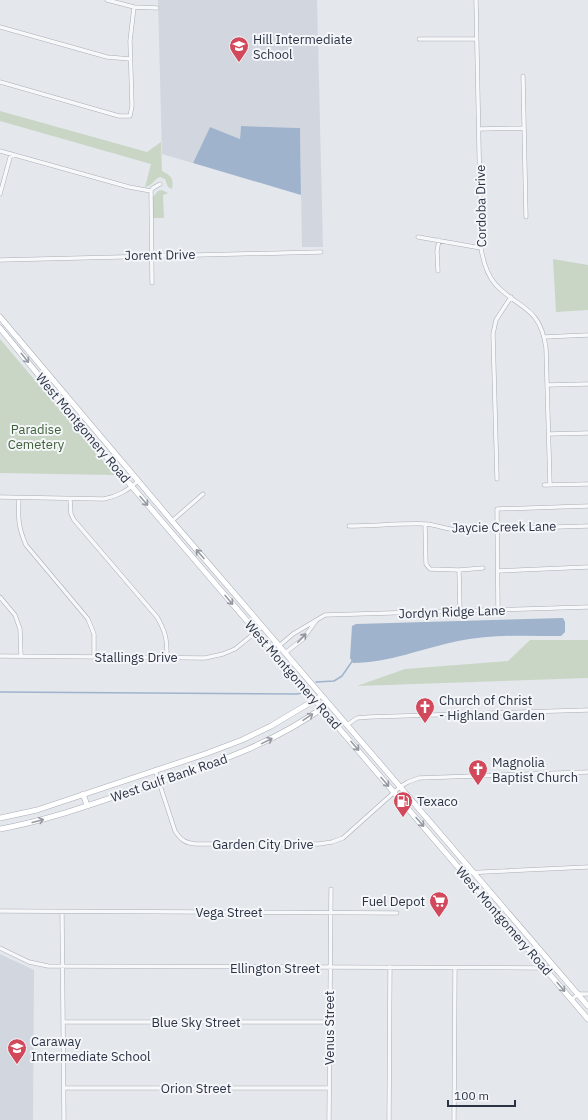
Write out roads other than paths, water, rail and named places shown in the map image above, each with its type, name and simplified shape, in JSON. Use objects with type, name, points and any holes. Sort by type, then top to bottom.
[{"type":"main road","name":"West Montgomery Road","points":[[0,317],[262,627],[588,1006]]},
{"type":"main road","name":"West Montgomery Road","points":[[0,328],[256,632],[588,1019]]},
{"type":"main road","name":"West Gulf Bank Road","points":[[0,818],[37,810],[242,740],[271,726],[321,696]]},
{"type":"main road","name":"West Gulf Bank Road","points":[[0,829],[46,819],[87,806],[246,751],[299,724],[328,704]]},
{"type":"main road","points":[[242,740],[246,751]]},
{"type":"main road","points":[[83,794],[87,806]]},
{"type":"main road","points":[[9,816],[11,827]]},
{"type":"street","points":[[107,0],[134,7],[157,8]]},
{"type":"street","name":"Cordoba Drive","points":[[476,0],[481,248],[485,267],[490,276],[496,284],[528,309],[539,324],[544,337],[546,348],[550,485]]},
{"type":"street","points":[[0,82],[119,116],[130,116],[132,106],[130,41],[134,7]]},
{"type":"street","points":[[0,27],[107,57],[130,59]]},
{"type":"street","points":[[418,39],[477,39]]},
{"type":"street","points":[[523,76],[526,217]]},
{"type":"street","points":[[479,129],[524,128]]},
{"type":"street","points":[[0,151],[129,187],[151,191]]},
{"type":"street","points":[[0,194],[11,154]]},
{"type":"street","points":[[152,283],[151,191],[160,184]]},
{"type":"street","points":[[418,237],[481,248]]},
{"type":"street","points":[[438,271],[437,251],[439,240]]},
{"type":"street","name":"Jorent Drive","points":[[0,260],[321,252]]},
{"type":"street","points":[[497,479],[493,334],[496,320],[511,296]]},
{"type":"street","points":[[544,337],[588,335]]},
{"type":"street","points":[[547,385],[588,384]]},
{"type":"street","points":[[549,434],[588,433]]},
{"type":"street","points":[[0,497],[104,500],[116,496],[138,481]]},
{"type":"street","points":[[544,485],[588,484]]},
{"type":"street","points":[[172,521],[203,494]]},
{"type":"street","points":[[19,498],[18,524],[26,545],[88,619],[94,634],[94,657]]},
{"type":"street","points":[[70,499],[71,514],[74,520],[157,617],[167,637],[167,657]]},
{"type":"street","points":[[498,610],[497,509],[588,506]]},
{"type":"street","points":[[425,524],[426,564],[428,568],[459,570],[483,568]]},
{"type":"street","name":"Jaycie Creek Lane","points":[[349,526],[425,524],[439,525],[451,530],[588,526]]},
{"type":"street","points":[[498,571],[588,568]]},
{"type":"street","points":[[459,570],[460,612]]},
{"type":"street","points":[[0,596],[15,615],[20,629],[22,656]]},
{"type":"street","name":"Jordyn Ridge Lane","points":[[279,646],[292,634],[325,615],[588,607]]},
{"type":"street","points":[[285,653],[303,639],[317,620]]},
{"type":"street","name":"Stallings Drive","points":[[0,656],[204,658],[223,654],[235,649],[262,627]]},
{"type":"street","points":[[347,725],[357,718],[381,716],[588,710]]},
{"type":"street","name":"Garden City Drive","points":[[155,770],[175,831],[186,843],[196,844],[319,844],[332,842],[343,838],[400,787],[408,782],[420,778],[588,772]]},
{"type":"street","points":[[462,873],[588,867]]},
{"type":"street","name":"Venus Street","points":[[329,1120],[331,889]]},
{"type":"street","name":"Vega Street","points":[[0,911],[397,913]]},
{"type":"street","points":[[62,912],[64,1120]]},
{"type":"street","name":"Ellington Street","points":[[0,948],[38,964],[48,966],[330,968],[554,967]]},
{"type":"street","points":[[389,1120],[390,967]]},
{"type":"street","points":[[454,1120],[455,968]]},
{"type":"street","points":[[571,1000],[578,994],[588,994]]},
{"type":"street","name":"Blue Sky Street","points":[[63,1022],[330,1022]]},
{"type":"street","name":"Orion Street","points":[[64,1088],[329,1088]]},
{"type":"water","points":[[241,126],[300,128],[301,195],[193,163],[210,127],[240,139]]},
{"type":"water","points":[[563,618],[565,622],[565,632],[561,636],[484,637],[445,644],[380,661],[353,663],[350,658],[352,626],[356,624]]},
{"type":"waterway","points":[[316,682],[334,681],[342,676],[353,660]]},
{"type":"waterway","points":[[0,692],[302,693]]},
{"type":"place","name":"Hill Intermediate School","points":[[239,63]]},
{"type":"place","name":"Church of Christ - Highland Garden","points":[[425,724]]},
{"type":"place","name":"Magnolia Baptist Church","points":[[478,786]]},
{"type":"place","name":"Texaco","points":[[403,818]]},
{"type":"place","name":"Fuel Depot","points":[[439,918]]},
{"type":"place","name":"Caraway Intermediate School","points":[[17,1065]]},
{"type":"park label","name":"Paradise Cemetery","points":[[36,436]]}]
